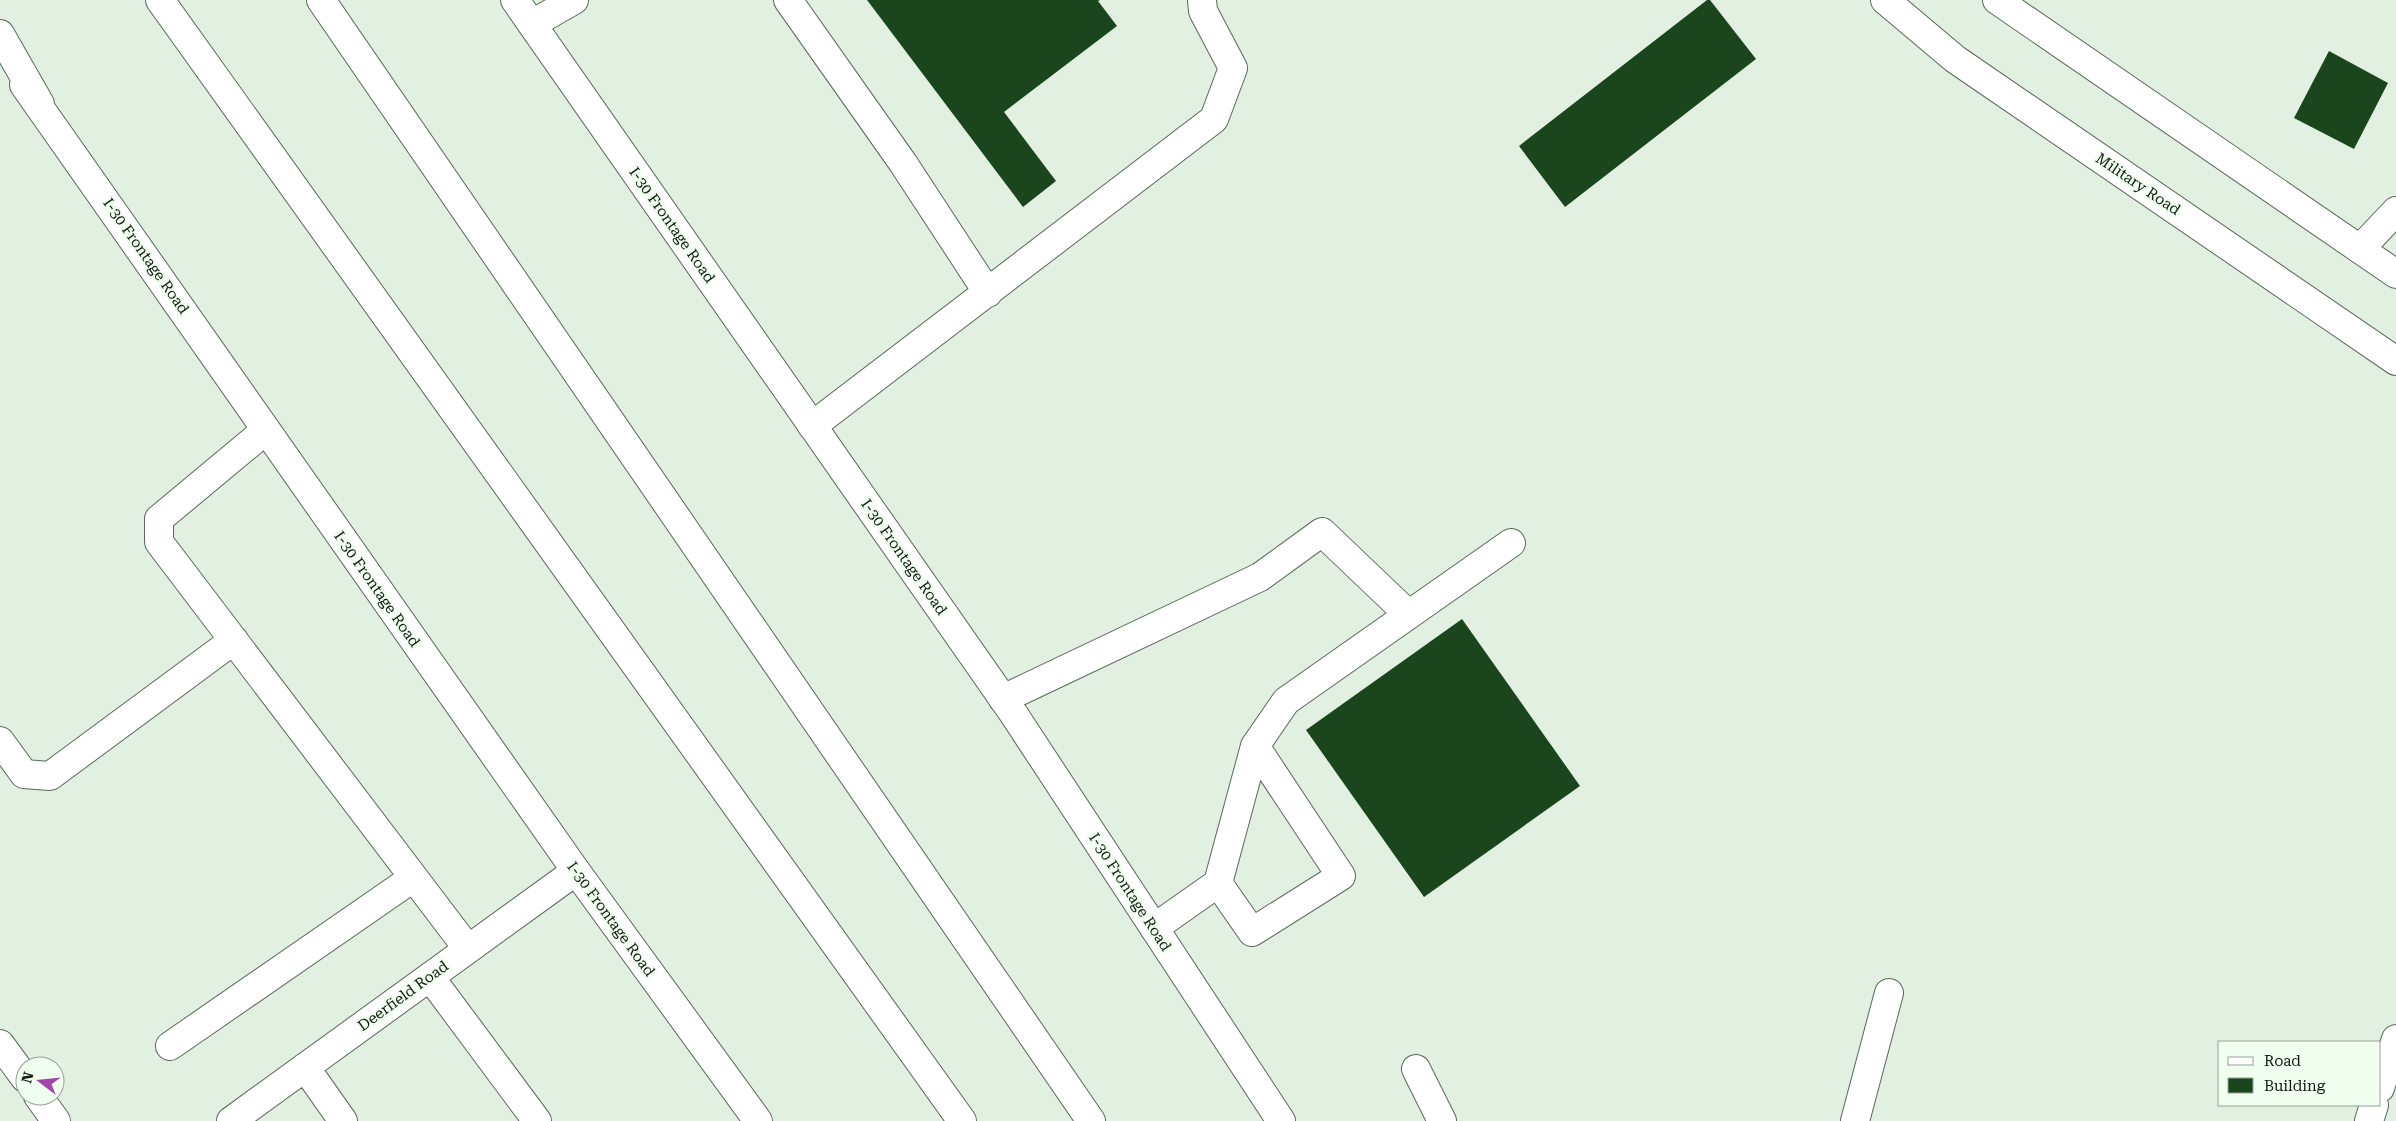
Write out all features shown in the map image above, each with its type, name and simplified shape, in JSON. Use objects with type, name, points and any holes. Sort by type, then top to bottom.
[{"type":"main road","points":[[160,0],[962,1121]]},
{"type":"main road","points":[[321,0],[1091,1121]]},
{"type":"main road","name":"I-30 Frontage Road","points":[[515,0],[1003,699],[1281,1121]]},
{"type":"main road","points":[[532,24],[574,0]]},
{"type":"main road","points":[[788,0],[903,163],[988,293]]},
{"type":"main road","points":[[812,426],[1214,119],[1232,68],[1203,11],[1202,0]]},
{"type":"main road","name":"Military Road","points":[[1885,0],[1955,59],[2396,361]]},
{"type":"main road","points":[[1997,0],[2396,274]]},
{"type":"main road","points":[[0,34],[40,104]]},
{"type":"main road","name":"I-30 Frontage Road","points":[[0,54],[40,104],[576,871],[758,1121]]},
{"type":"main road","points":[[2360,249],[2396,211]]},
{"type":"main road","points":[[266,430],[159,519],[159,542],[468,949]]},
{"type":"main road","points":[[1003,699],[1260,577],[1322,532],[1408,614]]},
{"type":"main road","points":[[1154,928],[1218,883],[1255,746],[1286,701],[1511,543]]},
{"type":"main road","points":[[0,741],[24,774],[50,776],[234,640]]},
{"type":"main road","points":[[1218,883],[1252,932],[1341,876],[1255,746]]},
{"type":"main road","name":"Deerfield Road","points":[[230,1121],[576,871]]},
{"type":"main road","points":[[170,1046],[413,878]]},
{"type":"main road","points":[[430,977],[537,1121]]},
{"type":"main road","points":[[1855,1121],[1890,993]]},
{"type":"main road","points":[[2381,1085],[2396,1039]]},
{"type":"main road","points":[[0,1044],[15,1064]]},
{"type":"main road","points":[[304,1067],[343,1121]]},
{"type":"main road","points":[[1416,1069],[1442,1121]]},
{"type":"main road","points":[[45,1106],[56,1121]]},
{"type":"main road","points":[[2369,1121],[2374,1106]]},
{"type":"building","points":[[867,0],[1100,0],[1098,1],[1117,26],[1004,112],[1056,181],[1023,207]]},
{"type":"building","points":[[1707,0],[1710,0],[1756,59],[1565,207],[1519,146]]},
{"type":"building","points":[[2329,51],[2388,83],[2354,149],[2294,118]]},
{"type":"building","points":[[1462,619],[1580,786],[1424,897],[1306,730]]}]
